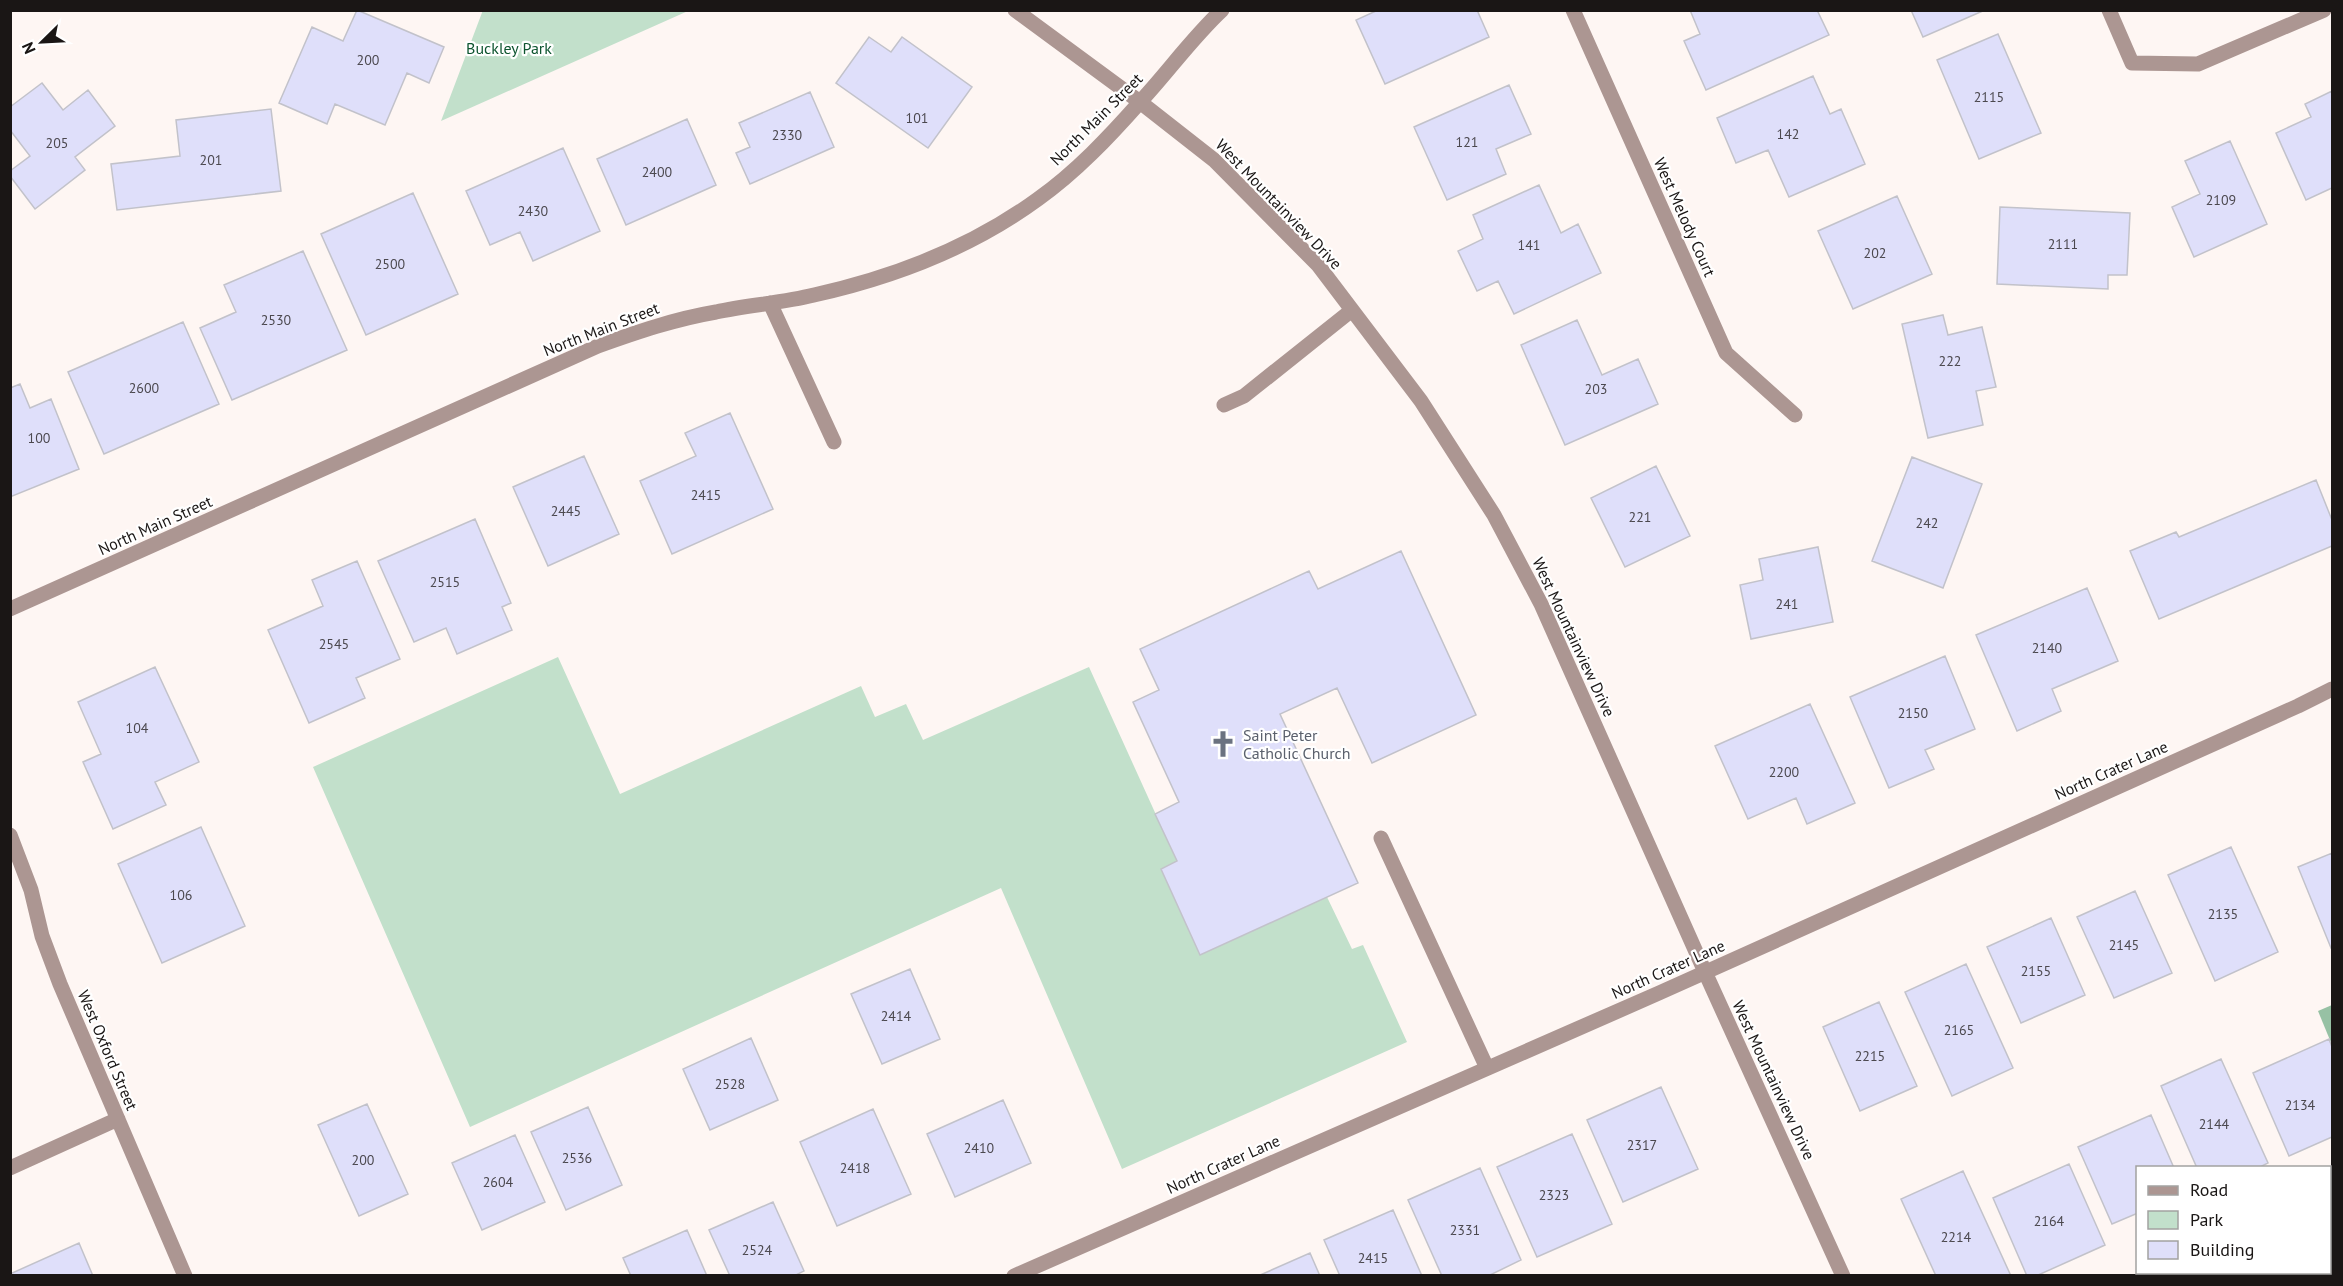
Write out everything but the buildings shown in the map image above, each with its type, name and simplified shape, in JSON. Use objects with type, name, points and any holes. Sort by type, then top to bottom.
[{"type":"street","name":"West Mountainview Drive","points":[[1015,10],[1214,160],[1318,265],[1421,401],[1494,515],[1541,604],[1843,1275]]},
{"type":"street","name":"North Main Street","points":[[10,609],[598,346],[658,324],[716,311],[813,296],[882,278],[953,250],[1002,223],[1039,198],[1085,159],[1140,102],[1207,24],[1222,10]]},
{"type":"street","name":"West Melody Court","points":[[1573,10],[1726,354],[1795,415]]},
{"type":"street","points":[[2109,10],[2132,63],[2198,64],[2324,10]]},
{"type":"street","points":[[770,303],[834,442]]},
{"type":"street","points":[[1224,405],[1244,396],[1352,310]]},
{"type":"street","name":"North Crater Lane","points":[[1014,1275],[1705,972],[2298,706],[2332,688]]},
{"type":"street","name":"West Oxford Street","points":[[10,835],[24,870],[42,936],[60,984],[185,1275]]},
{"type":"street","points":[[1381,838],[1487,1068]]},
{"type":"street","points":[[10,1168],[118,1119]]},
{"type":"green space","name":"Buckley Park","points":[[483,10],[688,10],[688,11],[441,121]]},
{"type":"green space","points":[[558,657],[620,794],[861,686],[875,717],[906,704],[923,740],[1089,667],[1177,861],[1161,869],[1200,955],[1327,897],[1352,949],[1363,945],[1407,1042],[1122,1169],[1001,888],[470,1127],[313,767]]},
{"type":"green space","points":[[2332,1005],[2332,1045],[2318,1011]]},
{"type":"place","name":"Saint Peter Catholic Church","points":[[1223,744]]}]
